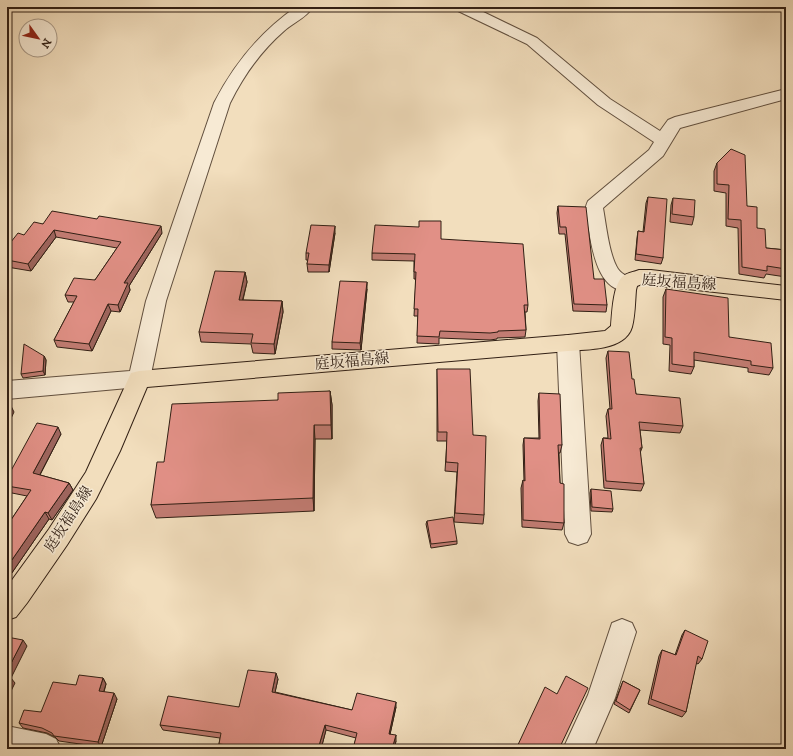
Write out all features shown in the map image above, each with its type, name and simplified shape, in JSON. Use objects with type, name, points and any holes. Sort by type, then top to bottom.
[{"type":"main road","name":"庭坂福島線","points":[[7,608],[42,560],[87,492],[139,379],[568,343],[608,338],[616,334],[621,328],[626,290],[628,284],[634,278],[651,277],[786,293]]},
{"type":"street","points":[[7,390],[139,379],[156,301],[222,103],[230,86],[254,51],[276,30],[306,7]]},
{"type":"street","points":[[460,7],[532,40],[604,102],[664,141]]},
{"type":"street","points":[[628,284],[618,280],[612,274],[605,261],[594,208],[595,205],[657,152],[670,128],[674,124],[786,94]]},
{"type":"street","points":[[568,343],[578,534]]},
{"type":"street","points":[[578,749],[601,698],[622,632]]},
{"type":"street","points":[[7,741],[46,749]]},
{"type":"building","points":[[731,149],[745,155],[747,206],[757,207],[757,228],[765,229],[766,248],[786,250],[786,269],[767,266],[767,271],[742,267],[741,220],[728,219],[729,185],[717,184],[717,163]]},
{"type":"building","points":[[648,197],[667,199],[663,258],[636,254],[638,231],[644,232]]},
{"type":"building","points":[[673,198],[695,200],[694,217],[672,214]]},
{"type":"building","points":[[558,206],[586,207],[594,279],[604,279],[607,305],[574,304],[566,227],[560,227]]},
{"type":"building","points":[[52,211],[97,219],[99,216],[161,226],[124,283],[128,283],[118,305],[108,304],[89,344],[54,340],[77,296],[65,295],[74,278],[95,280],[121,242],[54,230],[28,264],[7,260],[7,254],[9,251],[7,251],[7,247],[18,233],[24,235],[34,222],[43,224]]},
{"type":"building","points":[[419,221],[441,221],[441,239],[523,244],[528,305],[524,305],[526,330],[498,331],[490,333],[440,331],[439,337],[417,336],[418,309],[414,309],[416,272],[414,272],[415,254],[372,253],[375,225],[419,227]]},
{"type":"building","points":[[311,225],[335,226],[329,265],[307,264],[309,253],[306,253]]},
{"type":"building","points":[[215,271],[245,272],[239,300],[282,301],[274,344],[251,343],[253,334],[199,332]]},
{"type":"building","points":[[340,281],[367,282],[360,343],[332,342]]},
{"type":"building","points":[[666,289],[728,298],[729,337],[771,343],[773,368],[751,365],[751,361],[694,352],[694,367],[672,364],[672,338],[665,337]]},
{"type":"building","points":[[24,344],[44,356],[43,371],[21,374]]},
{"type":"building","points":[[608,351],[629,352],[632,379],[634,379],[636,394],[680,398],[683,426],[639,422],[644,484],[606,481],[603,438],[611,439],[608,409],[612,409]]},
{"type":"building","points":[[437,369],[470,369],[473,435],[486,436],[484,515],[455,513],[458,463],[446,462],[447,432],[438,432]]},
{"type":"building","points":[[330,391],[331,425],[314,425],[313,498],[151,505],[157,462],[164,462],[172,404],[278,400],[278,393]]},
{"type":"building","points":[[539,393],[560,394],[562,445],[558,445],[560,483],[564,484],[564,523],[523,520],[523,480],[525,481],[524,438],[540,439]]},
{"type":"building","points":[[7,406],[11,406],[7,414]]},
{"type":"building","points":[[37,423],[58,427],[33,473],[69,483],[48,513],[45,512],[7,567],[7,526],[31,490],[7,486],[7,478]]},
{"type":"building","points":[[591,489],[611,491],[613,509],[592,507]]},
{"type":"building","points":[[453,517],[457,541],[431,544],[427,521]]},
{"type":"building","points":[[685,630],[708,641],[702,659],[698,656],[686,712],[651,699],[662,650],[676,655]]},
{"type":"building","points":[[7,637],[23,640],[7,671]]},
{"type":"building","points":[[248,670],[276,673],[272,692],[352,710],[357,693],[396,702],[389,734],[396,735],[392,749],[353,749],[357,733],[325,725],[318,749],[243,749],[243,747],[219,744],[221,733],[160,725],[168,696],[239,707]]},
{"type":"building","points":[[79,675],[103,678],[99,691],[114,693],[98,742],[54,736],[52,733],[42,728],[19,723],[24,710],[41,712],[53,682],[76,685]]},
{"type":"building","points":[[7,676],[10,677],[7,683]]},
{"type":"building","points":[[566,676],[588,688],[559,749],[516,749],[545,687],[557,694]]},
{"type":"building","points":[[623,681],[640,690],[630,710],[616,701]]}]
